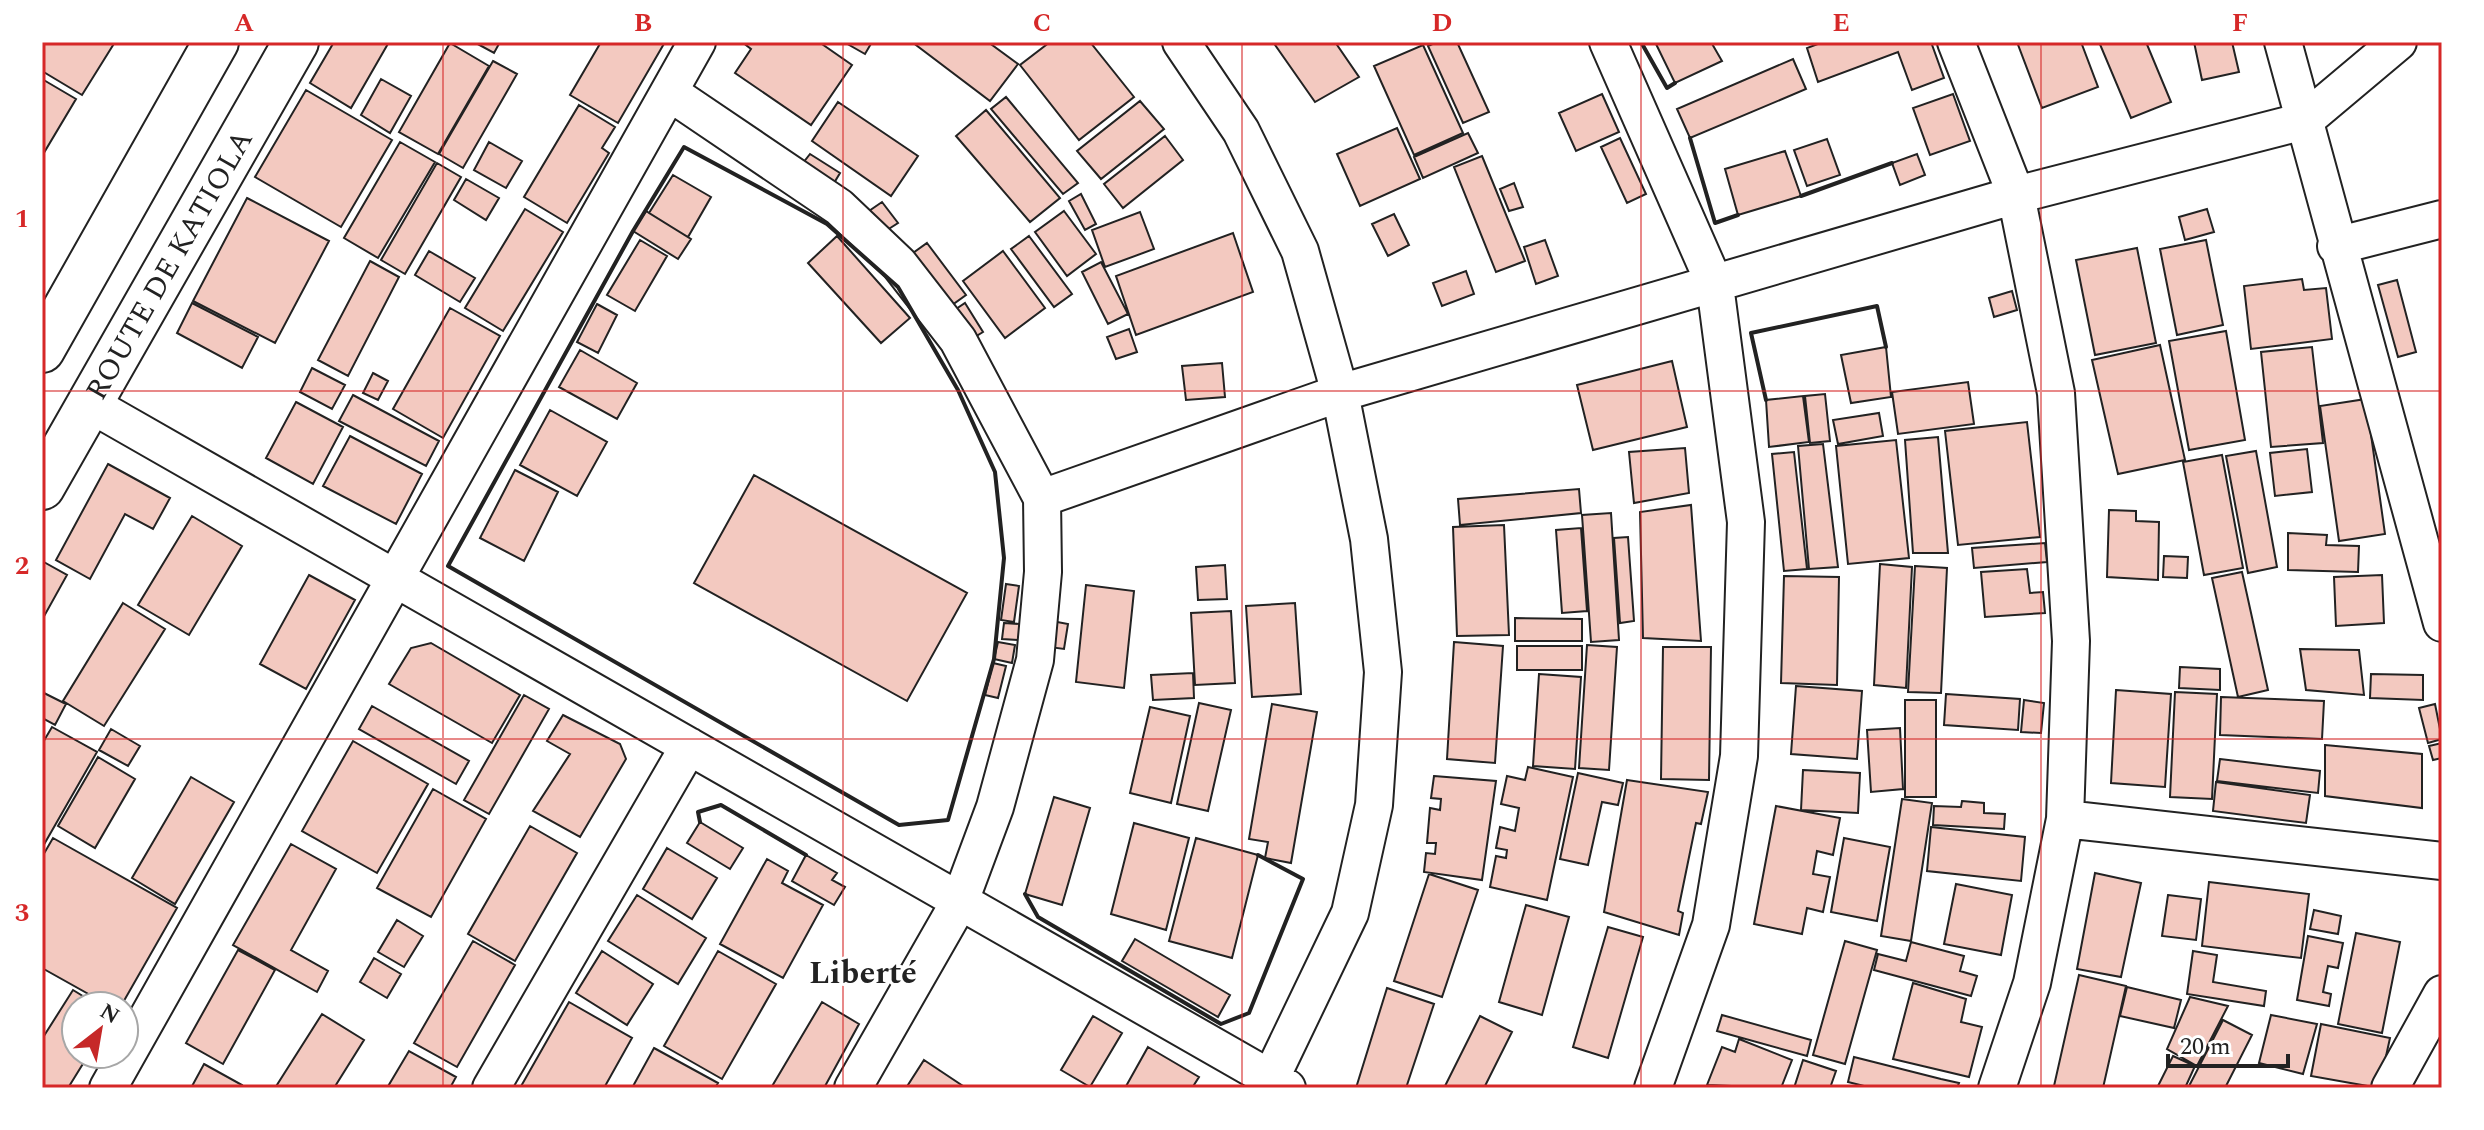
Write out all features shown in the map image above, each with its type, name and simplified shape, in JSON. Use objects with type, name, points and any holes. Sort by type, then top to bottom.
[{"type":"highway","points":[[42,350],[216,42]]},
{"type":"highway","name":"ROUTE DE KATIOLA","points":[[42,487],[296,42]]},
{"type":"street","points":[[108,1088],[697,42]]},
{"type":"street","points":[[90,404],[960,901],[1274,1085],[1350,913],[1374,805],[1383,672],[1369,539],[1340,393],[1300,251],[1241,131],[1181,42]]},
{"type":"street","points":[[1608,42],[1715,285],[1746,522],[1739,756],[1711,925],[1653,1088]]},
{"type":"street","points":[[1956,42],[2016,195],[2056,393],[2071,641],[2065,819],[2032,983],[1997,1088]]},
{"type":"street","points":[[2283,42],[2336,246],[2442,623]]},
{"type":"street","points":[[1042,498],[1340,393],[2016,195],[2304,121],[2398,42]]},
{"type":"street","points":[[669,92],[839,207],[899,264],[958,340],[1042,498],[1043,572],[1035,660],[995,807],[960,901],[853,1088]]},
{"type":"street","points":[[2336,246],[2442,219]]},
{"type":"street","points":[[491,1088],[689,746]]},
{"type":"street","points":[[2065,819],[2442,861]]},
{"type":"street","points":[[2390,1088],[2442,994]]},
{"type":"building","points":[[42,42],[115,42],[82,95],[42,71]]},
{"type":"building","points":[[334,42],[389,42],[351,108],[310,83]]},
{"type":"building","points":[[474,42],[500,42],[494,53]]},
{"type":"building","points":[[601,42],[665,42],[618,123],[570,95]]},
{"type":"building","points":[[742,42],[819,42],[852,65],[811,125],[735,73],[751,49]]},
{"type":"building","points":[[844,42],[872,42],[865,54]]},
{"type":"building","points":[[912,42],[988,42],[1018,64],[990,101]]},
{"type":"building","points":[[1050,42],[1090,42],[1134,97],[1079,140],[1020,65]]},
{"type":"building","points":[[1273,42],[1335,42],[1359,77],[1315,102]]},
{"type":"building","points":[[1437,42],[1457,42],[1489,112],[1463,123],[1428,46]]},
{"type":"building","points":[[1655,42],[1711,42],[1722,61],[1675,83]]},
{"type":"building","points":[[1823,42],[1931,42],[1944,78],[1912,90],[1898,52],[1818,82],[1807,48]]},
{"type":"building","points":[[2017,42],[2081,42],[2098,87],[2042,108]]},
{"type":"building","points":[[2099,42],[2146,42],[2171,102],[2131,118]]},
{"type":"building","points":[[2194,42],[2232,42],[2239,72],[2202,80]]},
{"type":"building","points":[[450,43],[489,66],[438,154],[399,132]]},
{"type":"building","points":[[1423,45],[1463,133],[1414,155],[1374,66]]},
{"type":"building","points":[[1793,59],[1806,89],[1690,138],[1677,109]]},
{"type":"building","points":[[493,61],[517,74],[463,168],[439,154]]},
{"type":"building","points":[[42,79],[76,99],[42,156]]},
{"type":"building","points":[[381,79],[411,96],[390,133],[361,115]]},
{"type":"building","points":[[306,90],[392,140],[341,227],[255,177]]},
{"type":"building","points":[[1602,94],[1619,132],[1576,151],[1559,113]]},
{"type":"building","points":[[1953,94],[1970,141],[1930,155],[1913,108]]},
{"type":"building","points":[[1006,97],[1078,183],[1063,194],[991,109]]},
{"type":"building","points":[[1140,101],[1164,129],[1101,179],[1077,151]]},
{"type":"building","points":[[838,102],[918,156],[891,196],[812,141]]},
{"type":"building","points":[[579,105],[615,127],[602,148],[609,153],[567,223],[524,197]]},
{"type":"building","points":[[986,110],[1060,198],[1030,222],[956,136]]},
{"type":"building","points":[[1397,128],[1420,179],[1360,206],[1337,154]]},
{"type":"building","points":[[1468,133],[1478,153],[1423,178],[1414,157]]},
{"type":"building","points":[[1165,136],[1183,160],[1123,208],[1104,184]]},
{"type":"building","points":[[1620,138],[1646,194],[1627,203],[1601,147]]},
{"type":"building","points":[[1827,139],[1840,175],[1807,186],[1794,150]]},
{"type":"building","points":[[400,142],[435,162],[378,258],[344,238]]},
{"type":"building","points":[[489,142],[522,161],[506,188],[474,170]]},
{"type":"building","points":[[1785,151],[1801,196],[1738,215],[1725,169]]},
{"type":"building","points":[[810,154],[840,173],[834,183],[803,163]]},
{"type":"building","points":[[1917,154],[1925,175],[1900,185],[1892,163]]},
{"type":"building","points":[[1482,156],[1525,261],[1496,272],[1454,167]]},
{"type":"building","points":[[437,163],[461,177],[405,274],[381,260]]},
{"type":"building","points":[[673,175],[711,197],[688,237],[649,213]]},
{"type":"building","points":[[466,179],[499,198],[486,220],[454,200]]},
{"type":"building","points":[[1514,183],[1523,207],[1509,211],[1500,189]]},
{"type":"building","points":[[1081,194],[1096,224],[1085,230],[1069,201]]},
{"type":"building","points":[[247,198],[329,241],[275,343],[193,301]]},
{"type":"building","points":[[882,202],[898,223],[884,232],[869,211]]},
{"type":"building","points":[[525,209],[563,232],[503,331],[465,308]]},
{"type":"building","points":[[2207,209],[2214,232],[2185,240],[2179,217]]},
{"type":"building","points":[[646,211],[691,239],[678,259],[633,231]]},
{"type":"building","points":[[1064,211],[1096,254],[1067,276],[1035,232]]},
{"type":"building","points":[[1140,212],[1154,249],[1105,267],[1092,230]]},
{"type":"building","points":[[1394,214],[1409,245],[1388,256],[1372,224]]},
{"type":"building","points":[[1233,233],[1253,292],[1136,335],[1116,276]]},
{"type":"building","points":[[837,236],[910,318],[881,343],[808,263]]},
{"type":"building","points":[[1029,236],[1072,294],[1054,307],[1011,249]]},
{"type":"building","points":[[640,240],[667,256],[635,311],[607,295]]},
{"type":"building","points":[[1545,240],[1558,276],[1536,284],[1524,247]]},
{"type":"building","points":[[2206,240],[2223,325],[2177,335],[2160,249]]},
{"type":"building","points":[[927,243],[966,295],[952,305],[913,253]]},
{"type":"building","points":[[2137,248],[2156,343],[2095,355],[2076,260]]},
{"type":"building","points":[[429,251],[475,278],[460,302],[415,275]]},
{"type":"building","points":[[1003,251],[1045,308],[1005,338],[963,281]]},
{"type":"building","points":[[370,261],[399,277],[348,376],[318,360]]},
{"type":"building","points":[[1101,262],[1128,314],[1108,324],[1082,272]]},
{"type":"building","points":[[1466,271],[1474,294],[1442,306],[1433,283]]},
{"type":"building","points":[[2302,279],[2304,290],[2326,288],[2332,339],[2251,349],[2244,286]]},
{"type":"building","points":[[2397,280],[2416,352],[2398,357],[2378,285]]},
{"type":"building","points":[[2012,291],[2017,310],[1994,317],[1989,298]]},
{"type":"building","points":[[192,303],[258,337],[242,368],[177,333]]},
{"type":"building","points":[[965,303],[983,332],[973,338],[956,309]]},
{"type":"building","points":[[597,304],[617,315],[598,353],[577,342]]},
{"type":"building","points":[[450,308],[500,336],[443,438],[393,409]]},
{"type":"building","points":[[1129,329],[1137,352],[1116,359],[1107,337]]},
{"type":"building","points":[[2226,331],[2245,440],[2189,450],[2169,341]]},
{"type":"building","points":[[2160,345],[2185,460],[2118,474],[2092,360]]},
{"type":"building","points":[[1886,347],[1891,397],[1851,403],[1841,355]]},
{"type":"building","points":[[2312,347],[2323,443],[2271,447],[2261,352]]},
{"type":"building","points":[[580,350],[637,383],[617,419],[559,387]]},
{"type":"building","points":[[1672,361],[1687,427],[1593,450],[1577,385]]},
{"type":"building","points":[[1222,363],[1225,397],[1186,400],[1182,366]]},
{"type":"building","points":[[312,368],[345,385],[332,409],[300,392]]},
{"type":"building","points":[[373,373],[388,381],[378,400],[363,393]]},
{"type":"building","points":[[1968,382],[1974,424],[1898,434],[1892,392]]},
{"type":"building","points":[[1825,394],[1830,441],[1810,443],[1805,396]]},
{"type":"building","points":[[353,395],[439,441],[426,466],[339,421]]},
{"type":"building","points":[[1803,396],[1809,442],[1769,447],[1766,400]]},
{"type":"building","points":[[2366,399],[2385,534],[2339,541],[2320,406]]},
{"type":"building","points":[[296,402],[343,427],[313,484],[266,458]]},
{"type":"building","points":[[550,410],[607,442],[577,496],[520,465]]},
{"type":"building","points":[[1879,413],[1883,436],[1838,444],[1833,420]]},
{"type":"building","points":[[2027,422],[2040,537],[1958,545],[1945,431]]},
{"type":"building","points":[[350,436],[422,474],[396,524],[323,486]]},
{"type":"building","points":[[1938,437],[1948,553],[1913,553],[1905,440]]},
{"type":"building","points":[[1896,440],[1909,558],[1848,564],[1836,446]]},
{"type":"building","points":[[1823,444],[1838,567],[1809,569],[1798,446]]},
{"type":"building","points":[[1685,448],[1689,493],[1634,503],[1629,452]]},
{"type":"building","points":[[2307,449],[2312,492],[2275,496],[2270,453]]},
{"type":"building","points":[[2256,451],[2277,567],[2248,573],[2226,456]]},
{"type":"building","points":[[1794,452],[1807,569],[1784,571],[1772,454]]},
{"type":"building","points":[[2222,455],[2243,568],[2204,575],[2183,462]]},
{"type":"building","points":[[108,464],[170,498],[153,529],[125,514],[90,579],[56,560]]},
{"type":"building","points":[[515,470],[558,492],[524,561],[480,538]]},
{"type":"building","points":[[754,475],[967,593],[907,701],[694,583]]},
{"type":"building","points":[[1579,489],[1581,513],[1460,525],[1458,499]]},
{"type":"building","points":[[1691,505],[1701,641],[1643,638],[1640,512]]},
{"type":"building","points":[[2109,510],[2136,511],[2136,521],[2159,522],[2158,580],[2107,577]]},
{"type":"building","points":[[1611,513],[1619,640],[1591,642],[1582,515]]},
{"type":"building","points":[[192,516],[242,546],[189,635],[138,605]]},
{"type":"building","points":[[1504,525],[1509,635],[1457,636],[1453,527]]},
{"type":"building","points":[[1581,528],[1587,611],[1562,613],[1556,530]]},
{"type":"building","points":[[2288,533],[2327,535],[2326,545],[2359,546],[2358,572],[2288,570]]},
{"type":"building","points":[[1628,537],[1634,621],[1620,623],[1614,538]]},
{"type":"building","points":[[2045,543],[2047,562],[1974,568],[1972,548]]},
{"type":"building","points":[[2164,556],[2188,557],[2187,578],[2163,577]]},
{"type":"building","points":[[42,561],[67,575],[42,620]]},
{"type":"building","points":[[1880,564],[1912,567],[1906,688],[1874,685]]},
{"type":"building","points":[[1225,565],[1227,599],[1198,600],[1196,567]]},
{"type":"building","points":[[1915,566],[1947,568],[1941,693],[1908,692]]},
{"type":"building","points":[[2027,569],[2030,593],[2043,592],[2045,613],[1985,617],[1981,572]]},
{"type":"building","points":[[2242,572],[2268,690],[2238,697],[2212,578]]},
{"type":"building","points":[[309,575],[355,600],[306,689],[260,664]]},
{"type":"building","points":[[2382,575],[2384,623],[2336,626],[2334,577]]},
{"type":"building","points":[[1784,576],[1839,577],[1837,685],[1781,683]]},
{"type":"building","points":[[1006,584],[1019,586],[1014,622],[1001,620]]},
{"type":"building","points":[[1086,585],[1134,591],[1124,688],[1076,682]]},
{"type":"building","points":[[123,603],[165,629],[104,726],[63,701]]},
{"type":"building","points":[[1295,603],[1301,694],[1252,697],[1246,606]]},
{"type":"building","points":[[1231,611],[1235,683],[1195,685],[1191,613]]},
{"type":"building","points":[[1515,618],[1582,619],[1582,641],[1515,641]]},
{"type":"building","points":[[1052,621],[1068,624],[1064,649],[1049,647]]},
{"type":"building","points":[[1004,623],[1020,624],[1019,640],[1002,639]]},
{"type":"building","points":[[998,642],[1015,645],[1012,663],[994,659]]},
{"type":"building","points":[[1454,642],[1503,646],[1495,763],[1447,759]]},
{"type":"building","points":[[431,643],[520,695],[492,743],[389,684],[411,648]]},
{"type":"building","points":[[1587,645],[1617,647],[1609,770],[1579,768]]},
{"type":"building","points":[[1517,646],[1582,646],[1582,670],[1517,670]]},
{"type":"building","points":[[1663,647],[1711,647],[1709,780],[1661,779]]},
{"type":"building","points":[[2300,649],[2359,650],[2364,695],[2306,690]]},
{"type":"building","points":[[993,663],[1006,666],[998,698],[985,695]]},
{"type":"building","points":[[2180,667],[2220,669],[2220,690],[2179,688]]},
{"type":"building","points":[[1193,673],[1194,698],[1153,700],[1151,675]]},
{"type":"building","points":[[1539,674],[1581,677],[1575,769],[1533,766]]},
{"type":"building","points":[[2371,674],[2423,675],[2423,700],[2370,698]]},
{"type":"building","points":[[1796,686],[1862,691],[1857,759],[1791,754]]},
{"type":"building","points":[[2116,690],[2171,694],[2165,787],[2111,783]]},
{"type":"building","points":[[42,692],[66,704],[55,725],[42,718]]},
{"type":"building","points":[[2175,692],[2217,694],[2212,799],[2170,797]]},
{"type":"building","points":[[1946,694],[2020,699],[2018,730],[1944,725]]},
{"type":"building","points":[[524,695],[549,709],[489,814],[464,800]]},
{"type":"building","points":[[2221,697],[2324,701],[2322,739],[2220,735]]},
{"type":"building","points":[[1905,700],[1936,700],[1936,797],[1905,797]]},
{"type":"building","points":[[2024,700],[2044,703],[2041,733],[2021,732]]},
{"type":"building","points":[[1199,703],[1231,710],[1208,811],[1177,804]]},
{"type":"building","points":[[1272,704],[1317,712],[1291,863],[1265,858],[1268,842],[1249,839]]},
{"type":"building","points":[[2435,704],[2442,739],[2428,743],[2419,708]]},
{"type":"building","points":[[372,706],[469,761],[456,784],[359,729]]},
{"type":"building","points":[[1150,707],[1190,716],[1171,803],[1130,793]]},
{"type":"building","points":[[563,715],[620,744],[626,759],[580,837],[533,811],[570,754],[547,741]]},
{"type":"building","points":[[52,727],[97,752],[42,848],[42,744]]},
{"type":"building","points":[[1900,728],[1903,789],[1871,792],[1867,730]]},
{"type":"building","points":[[111,729],[140,746],[128,766],[99,750]]},
{"type":"building","points":[[353,741],[428,784],[377,873],[302,831]]},
{"type":"building","points":[[2442,743],[2442,758],[2433,760],[2429,746]]},
{"type":"building","points":[[2325,745],[2422,754],[2422,808],[2325,796]]},
{"type":"building","points":[[98,757],[135,779],[95,848],[58,826]]},
{"type":"building","points":[[2220,759],[2320,771],[2318,793],[2217,781]]},
{"type":"building","points":[[1528,767],[1573,777],[1547,900],[1490,887],[1496,856],[1506,858],[1507,850],[1496,848],[1500,827],[1515,831],[1519,808],[1501,804],[1507,776],[1525,780]]},
{"type":"building","points":[[1803,770],[1860,773],[1858,813],[1801,810]]},
{"type":"building","points":[[1578,773],[1623,783],[1618,805],[1602,802],[1588,865],[1560,859]]},
{"type":"building","points":[[1434,776],[1496,781],[1482,880],[1424,872],[1426,853],[1435,854],[1436,843],[1427,843],[1430,808],[1440,810],[1441,799],[1431,798]]},
{"type":"building","points":[[191,777],[234,802],[175,904],[132,878]]},
{"type":"building","points":[[1627,780],[1708,792],[1701,824],[1696,823],[1678,911],[1683,913],[1679,935],[1604,912]]},
{"type":"building","points":[[2216,782],[2310,795],[2306,823],[2213,811]]},
{"type":"building","points":[[433,789],[486,819],[431,917],[377,888]]},
{"type":"building","points":[[1054,797],[1090,808],[1062,905],[1025,894]]},
{"type":"building","points":[[1902,799],[1932,803],[1911,941],[1881,936]]},
{"type":"building","points":[[1962,801],[1984,803],[1984,813],[2005,814],[2004,829],[1933,825],[1934,806],[1961,807]]},
{"type":"building","points":[[1776,806],[1840,818],[1833,855],[1817,851],[1813,874],[1830,877],[1823,912],[1807,908],[1802,934],[1754,924]]},
{"type":"building","points":[[700,822],[743,848],[730,869],[687,843]]},
{"type":"building","points":[[1134,823],[1189,838],[1166,930],[1111,914]]},
{"type":"building","points":[[530,826],[577,853],[515,961],[468,934]]},
{"type":"building","points":[[1931,827],[2025,837],[2021,881],[1927,871]]},
{"type":"building","points":[[53,838],[177,908],[130,990],[81,990],[42,968],[42,857]]},
{"type":"building","points":[[1196,838],[1258,855],[1232,958],[1169,941]]},
{"type":"building","points":[[1844,838],[1890,847],[1877,921],[1831,912]]},
{"type":"building","points":[[291,844],[336,869],[291,950],[328,971],[317,992],[233,945]]},
{"type":"building","points":[[667,848],[717,878],[692,919],[643,889]]},
{"type":"building","points":[[806,855],[837,873],[832,880],[845,887],[834,905],[792,881]]},
{"type":"building","points":[[767,859],[788,871],[782,883],[823,905],[783,978],[720,944]]},
{"type":"building","points":[[2095,873],[2141,883],[2121,977],[2077,969]]},
{"type":"building","points":[[1429,874],[1478,890],[1442,997],[1394,981]]},
{"type":"building","points":[[2209,882],[2309,894],[2301,958],[2202,946]]},
{"type":"building","points":[[1956,884],[2012,895],[2001,955],[1944,944]]},
{"type":"building","points":[[637,895],[706,938],[678,984],[608,941]]},
{"type":"building","points":[[2168,895],[2201,899],[2196,940],[2162,936]]},
{"type":"building","points":[[1526,905],[1569,917],[1542,1015],[1499,1002]]},
{"type":"building","points":[[2314,910],[2341,916],[2338,934],[2310,929]]},
{"type":"building","points":[[397,920],[423,936],[404,967],[378,952]]},
{"type":"building","points":[[1608,927],[1643,937],[1608,1058],[1573,1047]]},
{"type":"building","points":[[2356,933],[2400,942],[2382,1033],[2338,1024]]},
{"type":"building","points":[[2308,936],[2343,943],[2338,968],[2328,966],[2323,992],[2331,994],[2329,1006],[2297,1000]]},
{"type":"building","points":[[1135,939],[1230,995],[1218,1017],[1122,961]]},
{"type":"building","points":[[473,941],[515,965],[457,1067],[414,1043]]},
{"type":"building","points":[[1845,941],[1877,950],[1845,1064],[1813,1055]]},
{"type":"building","points":[[1911,942],[1964,956],[1960,971],[1977,976],[1971,996],[1874,970],[1878,954],[1906,961]]},
{"type":"building","points":[[238,950],[275,970],[223,1064],[186,1043]]},
{"type":"building","points":[[602,951],[653,984],[627,1025],[576,993]]},
{"type":"building","points":[[718,951],[776,984],[722,1079],[664,1046]]},
{"type":"building","points":[[2193,951],[2217,955],[2213,982],[2266,991],[2264,1006],[2187,994]]},
{"type":"building","points":[[374,958],[401,974],[387,998],[360,982]]},
{"type":"building","points":[[2079,975],[2126,986],[2103,1088],[2054,1086]]},
{"type":"building","points":[[1913,983],[1966,999],[1961,1022],[1982,1027],[1969,1077],[1893,1059]]},
{"type":"building","points":[[2127,987],[2181,1000],[2174,1028],[2120,1016]]},
{"type":"building","points":[[1387,988],[1434,1004],[1406,1088],[1356,1088]]},
{"type":"building","points":[[2190,997],[2228,1006],[2197,1066],[2167,1049]]},
{"type":"building","points":[[569,1002],[632,1038],[604,1088],[520,1088]]},
{"type":"building","points":[[822,1002],[859,1024],[824,1088],[771,1088]]},
{"type":"building","points":[[60,1011],[60,1070],[79,1070],[68,1088],[42,1088],[42,1039]]},
{"type":"building","points":[[322,1014],[364,1040],[334,1088],[275,1088]]},
{"type":"building","points":[[1722,1015],[1811,1040],[1807,1056],[1717,1031]]},
{"type":"building","points":[[2271,1015],[2317,1024],[2303,1074],[2259,1063]]},
{"type":"building","points":[[1093,1016],[1122,1033],[1090,1087],[1061,1070]]},
{"type":"building","points":[[1480,1016],[1512,1032],[1484,1088],[1444,1088]]},
{"type":"building","points":[[2223,1020],[2252,1035],[2225,1088],[2188,1088]]},
{"type":"building","points":[[2321,1024],[2390,1038],[2379,1088],[2311,1076]]},
{"type":"building","points":[[1739,1039],[1792,1060],[1781,1088],[1707,1085],[1722,1047],[1735,1052]]},
{"type":"building","points":[[1148,1047],[1199,1077],[1192,1088],[1125,1088]]},
{"type":"building","points":[[654,1048],[718,1083],[715,1088],[632,1088]]},
{"type":"building","points":[[409,1051],[456,1077],[450,1088],[387,1088]]},
{"type":"building","points":[[2173,1056],[2195,1066],[2185,1088],[2157,1088]]},
{"type":"building","points":[[1854,1057],[1959,1083],[1957,1088],[1872,1088],[1848,1082]]},
{"type":"building","points":[[924,1060],[966,1088],[906,1088]]},
{"type":"building","points":[[1803,1060],[1836,1071],[1830,1088],[1794,1088]]},
{"type":"building","points":[[204,1064],[242,1085],[241,1088],[191,1088]]},
{"type":"wall","points":[[1641,42],[1667,88],[1675,83]]},
{"type":"wall","points":[[1690,138],[1715,223],[1738,215]]},
{"type":"wall","points":[[684,147],[827,224],[898,287],[958,390],[995,472],[1004,558],[994,659],[948,820],[899,825],[448,566],[633,231],[684,147]]},
{"type":"wall","points":[[1801,196],[1892,163]]},
{"type":"wall","points":[[1766,400],[1751,333],[1877,306],[1886,347]]},
{"type":"wall","points":[[700,822],[698,812],[721,805],[806,855]]},
{"type":"wall","points":[[1025,894],[1038,917],[1221,1024],[1249,1013],[1303,879],[1258,855]]},
{"type":"district","name":"Liberté","points":[[863,972]]}]
